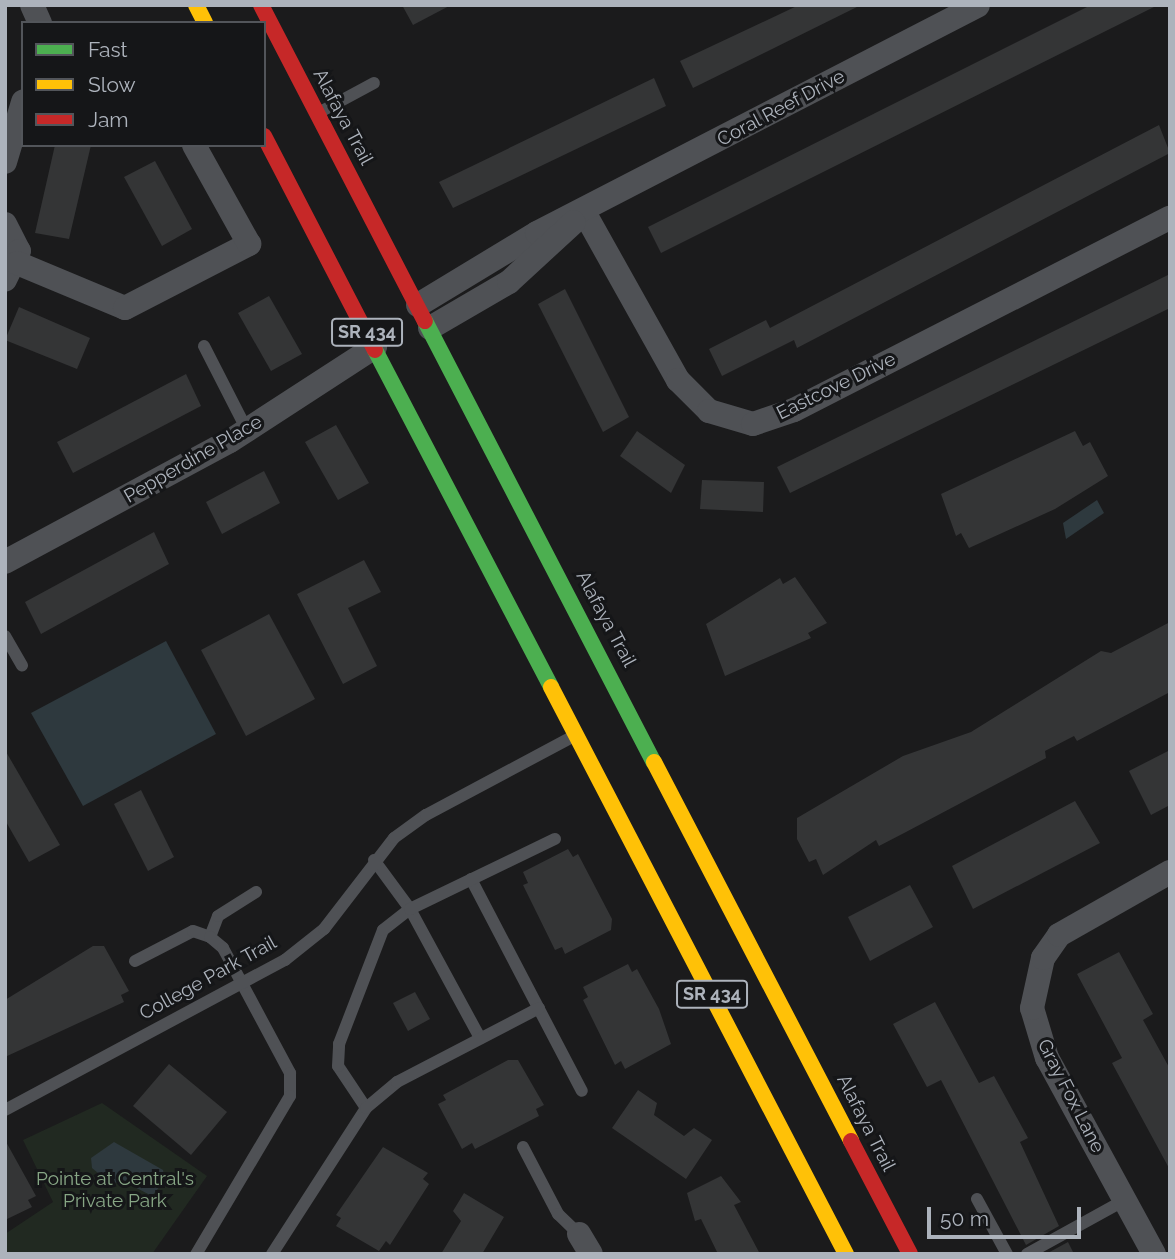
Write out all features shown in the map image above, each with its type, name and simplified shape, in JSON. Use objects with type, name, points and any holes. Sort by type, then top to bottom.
[{"type":"main road","points":[[196,5],[204,21]]},
{"type":"main road","name":"Alafaya Trail","points":[[261,5],[624,699],[910,1254]]},
{"type":"main road","name":"SR 434","points":[[266,140],[846,1254]]},
{"type":"main road","points":[[528,639],[566,674]]},
{"type":"main road","points":[[598,694],[624,699]]},
{"type":"main road","points":[[577,734],[610,733],[660,769]]},
{"type":"street","points":[[32,5],[39,21]]},
{"type":"street","name":"Coral Reef Drive","points":[[418,305],[584,212],[978,5]]},
{"type":"street","points":[[5,162],[21,109]]},
{"type":"street","points":[[5,224],[16,239],[11,272],[125,309],[249,244],[195,147]]},
{"type":"street","name":"Coral Reef Drive","points":[[430,328],[509,282],[584,212]]},
{"type":"street","name":"Eastcove Drive","points":[[584,212],[678,380],[709,411],[753,424],[794,410],[1170,218]]},
{"type":"street","name":"Pepperdine Place","points":[[5,562],[247,430],[375,347]]},
{"type":"street","name":"Gray Fox Lane","points":[[1154,1254],[1047,1058],[1032,1008],[1035,981],[1059,935],[1170,872]]},
{"type":"lane","points":[[317,113],[374,83]]},
{"type":"lane","points":[[204,346],[247,430]]},
{"type":"lane","points":[[5,636],[22,666]]},
{"type":"lane","name":"College Park Trail","points":[[5,1110],[242,983],[324,929],[374,860],[426,815],[577,734]]},
{"type":"lane","points":[[366,1108],[338,1066],[338,1044],[370,951],[383,930],[410,909],[555,839]]},
{"type":"lane","points":[[374,860],[410,909],[480,1038]]},
{"type":"lane","points":[[471,879],[582,1091]]},
{"type":"lane","points":[[210,937],[218,916],[256,892]]},
{"type":"lane","points":[[135,961],[193,931],[210,937],[242,983],[290,1073],[290,1096],[196,1254]]},
{"type":"lane","points":[[272,1254],[366,1108],[397,1082],[538,1007]]},
{"type":"lane","points":[[523,1147],[558,1214],[585,1244]]},
{"type":"lane","points":[[977,1199],[1007,1254]]},
{"type":"lane","points":[[1027,1254],[1125,1200]]},
{"type":"green space","name":"Pointe at Central's Private Park","points":[[102,1103],[207,1176],[152,1254],[5,1254],[5,1234],[53,1202],[23,1140]]},
{"type":"shaded area","points":[[1097,500],[1104,513],[1066,539],[1063,523]]},
{"type":"shaded area","points":[[166,641],[216,734],[83,806],[31,713]]},
{"type":"shaded area","points":[[114,1142],[163,1170],[165,1180],[152,1196],[125,1182],[110,1183],[92,1168],[91,1158]]},
{"type":"building","points":[[402,5],[451,5],[413,25]]},
{"type":"building","points":[[799,5],[861,5],[693,88],[680,61]]},
{"type":"building","points":[[1091,5],[1158,5],[661,253],[648,227]]},
{"type":"building","points":[[654,78],[666,106],[453,208],[439,182]]},
{"type":"building","points":[[1159,125],[1170,153],[797,348],[794,340],[722,376],[709,349],[766,320],[770,328]]},
{"type":"building","points":[[55,147],[91,147],[69,239],[35,233]]},
{"type":"building","points":[[155,161],[192,229],[162,246],[124,177]]},
{"type":"building","points":[[1170,274],[1170,308],[790,493],[777,467]]},
{"type":"building","points":[[565,289],[629,417],[603,432],[538,304]]},
{"type":"building","points":[[269,296],[302,354],[271,371],[238,313]]},
{"type":"building","points":[[19,307],[90,338],[77,369],[5,340]]},
{"type":"building","points":[[186,374],[201,406],[73,473],[57,442]]},
{"type":"building","points":[[336,425],[369,483],[338,500],[305,442]]},
{"type":"building","points":[[637,431],[685,465],[671,493],[620,456]]},
{"type":"building","points":[[1075,431],[1083,446],[1090,442],[1108,476],[1055,509],[969,548],[961,533],[956,536],[941,494]]},
{"type":"building","points":[[264,471],[280,503],[222,534],[206,502]]},
{"type":"building","points":[[702,480],[764,482],[763,512],[700,509]]},
{"type":"building","points":[[154,532],[169,564],[41,634],[25,602]]},
{"type":"building","points":[[364,560],[381,592],[348,608],[377,666],[343,684],[297,594]]},
{"type":"building","points":[[795,577],[827,623],[808,633],[811,638],[725,676],[706,624],[780,578],[783,584]]},
{"type":"building","points":[[269,614],[315,699],[246,736],[201,650]]},
{"type":"building","points":[[1170,622],[1170,692],[1077,741],[1074,736],[1045,751],[1046,758],[879,846],[876,840],[823,875],[816,859],[809,862],[797,839],[797,818],[903,756],[971,732],[1101,651],[1111,653]]},
{"type":"building","points":[[5,750],[60,845],[29,862],[5,820]]},
{"type":"building","points":[[1170,750],[1170,805],[1151,815],[1129,771]]},
{"type":"building","points":[[141,790],[174,857],[148,871],[114,804]]},
{"type":"building","points":[[1075,801],[1100,843],[973,909],[952,866]]},
{"type":"building","points":[[568,849],[573,857],[578,854],[612,919],[611,930],[565,954],[562,947],[555,950],[523,885],[528,883],[523,872]]},
{"type":"building","points":[[910,885],[933,927],[870,961],[848,917]]},
{"type":"building","points":[[93,946],[104,946],[129,991],[121,995],[124,1002],[5,1057],[5,1000]]},
{"type":"building","points":[[1119,952],[1153,1014],[1143,1020],[1170,1069],[1170,1170],[1112,1063],[1122,1058],[1077,974]]},
{"type":"building","points":[[628,964],[632,972],[637,969],[659,1009],[671,1044],[625,1069],[621,1061],[615,1065],[583,1000],[588,997],[583,987]]},
{"type":"building","points":[[415,992],[430,1019],[408,1031],[393,1003]]},
{"type":"building","points":[[935,1002],[979,1083],[994,1076],[1028,1138],[1020,1142],[1059,1226],[1026,1245],[941,1080],[927,1087],[893,1024]]},
{"type":"building","points":[[508,1060],[518,1060],[544,1105],[536,1109],[539,1116],[475,1149],[472,1143],[462,1149],[438,1104],[446,1100],[443,1095]]},
{"type":"building","points":[[169,1064],[227,1112],[191,1155],[133,1106]]},
{"type":"building","points":[[638,1090],[657,1103],[654,1115],[684,1136],[694,1128],[712,1140],[686,1179],[612,1128]]},
{"type":"building","points":[[5,1140],[36,1196],[28,1200],[32,1207],[5,1220]]},
{"type":"building","points":[[383,1147],[428,1173],[423,1179],[429,1184],[390,1245],[386,1241],[379,1251],[336,1226],[341,1218],[336,1215]]},
{"type":"building","points":[[721,1176],[741,1202],[734,1205],[760,1254],[718,1254],[701,1219],[695,1221],[687,1193]]},
{"type":"building","points":[[464,1193],[504,1217],[482,1254],[441,1254],[461,1221],[453,1211]]},
{"type":"building","points":[[1068,1242],[1074,1254],[1046,1254]]},
{"type":"traffic: fast","points":[[425,321],[654,762]]},
{"type":"traffic: fast","points":[[375,350],[551,687]]},
{"type":"traffic: slow","points":[[196,5],[204,21]]},
{"type":"traffic: slow","points":[[551,687],[846,1254]]},
{"type":"traffic: slow","points":[[654,762],[851,1141]]},
{"type":"traffic: jam","points":[[261,5],[425,321]]},
{"type":"traffic: jam","points":[[266,140],[375,350]]},
{"type":"traffic: jam","points":[[851,1141],[910,1254]]}]
